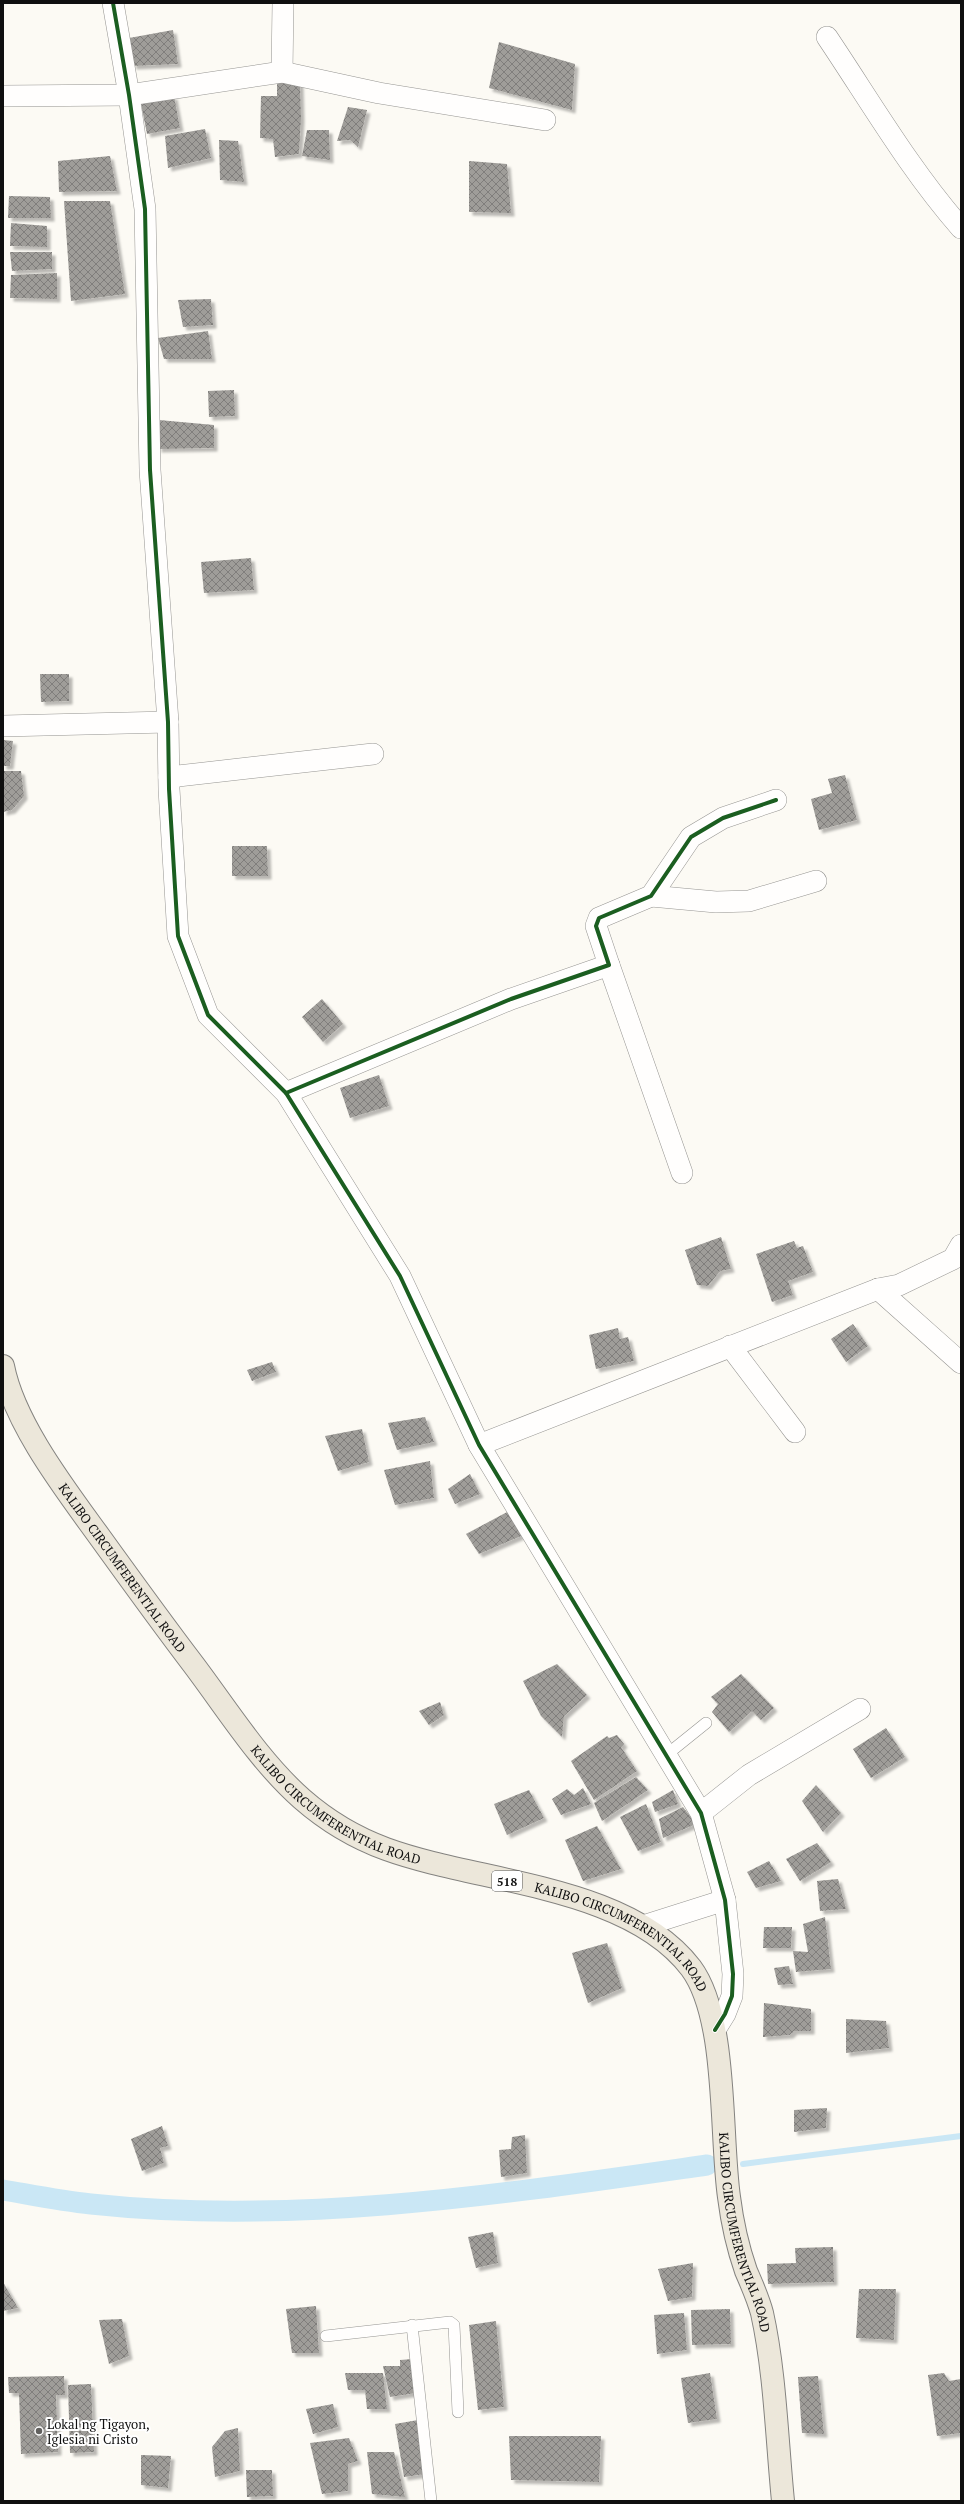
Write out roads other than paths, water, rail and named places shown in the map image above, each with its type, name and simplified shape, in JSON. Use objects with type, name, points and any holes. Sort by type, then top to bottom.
[{"type":"main road","name":"KALIBO CIRCUMFERENTIAL ROAD","points":[[3,1366],[5,1377],[26,1425],[59,1482],[247,1736],[300,1798],[327,1819],[385,1849],[575,1898],[620,1914],[644,1926],[668,1945],[691,1969],[704,1992],[715,2030],[729,2198],[746,2269],[762,2313],[767,2345],[783,2501]]},
{"type":"street","points":[[113,3],[129,95],[145,209],[150,470],[168,722],[169,777],[178,936],[192,976],[208,1014],[286,1093],[400,1276],[479,1444],[665,1756],[701,1813],[724,1900],[733,1974],[732,1996],[725,2014],[715,2030]]},
{"type":"street","points":[[282,72],[283,3]]},
{"type":"street","points":[[827,37],[952,204],[961,228]]},
{"type":"street","points":[[3,96],[129,95],[282,72],[379,93],[545,120]]},
{"type":"street","points":[[3,726],[168,722]]},
{"type":"street","points":[[169,777],[373,754]]},
{"type":"street","points":[[651,896],[691,837],[723,818],[776,800]]},
{"type":"street","points":[[682,1173],[596,926],[599,918],[651,896],[716,902],[749,901],[816,880]]},
{"type":"street","points":[[286,1093],[511,999],[609,965]]},
{"type":"street","points":[[479,1444],[878,1289],[899,1285],[953,1259],[961,1245]]},
{"type":"street","points":[[878,1289],[961,1363]]},
{"type":"street","points":[[730,1346],[795,1432]]},
{"type":"street","points":[[701,1813],[749,1775],[860,1709]]},
{"type":"street","points":[[644,1926],[724,1900]]},
{"type":"lane","points":[[665,1756],[706,1723]]},
{"type":"lane","points":[[326,2336],[412,2325],[447,2322],[454,2325],[458,2412]]},
{"type":"lane","points":[[412,2325],[431,2501]]},
{"type":"waterway","points":[[743,2164],[961,2136]]},
{"type":"waterway","points":[[3,2190],[80,2203],[168,2210],[245,2211],[322,2209],[400,2204],[477,2196],[707,2165]]},
{"type":"place","name":"Lokal ng Tigayon, Iglesia ni Cristo","points":[[39,2431]]}]
